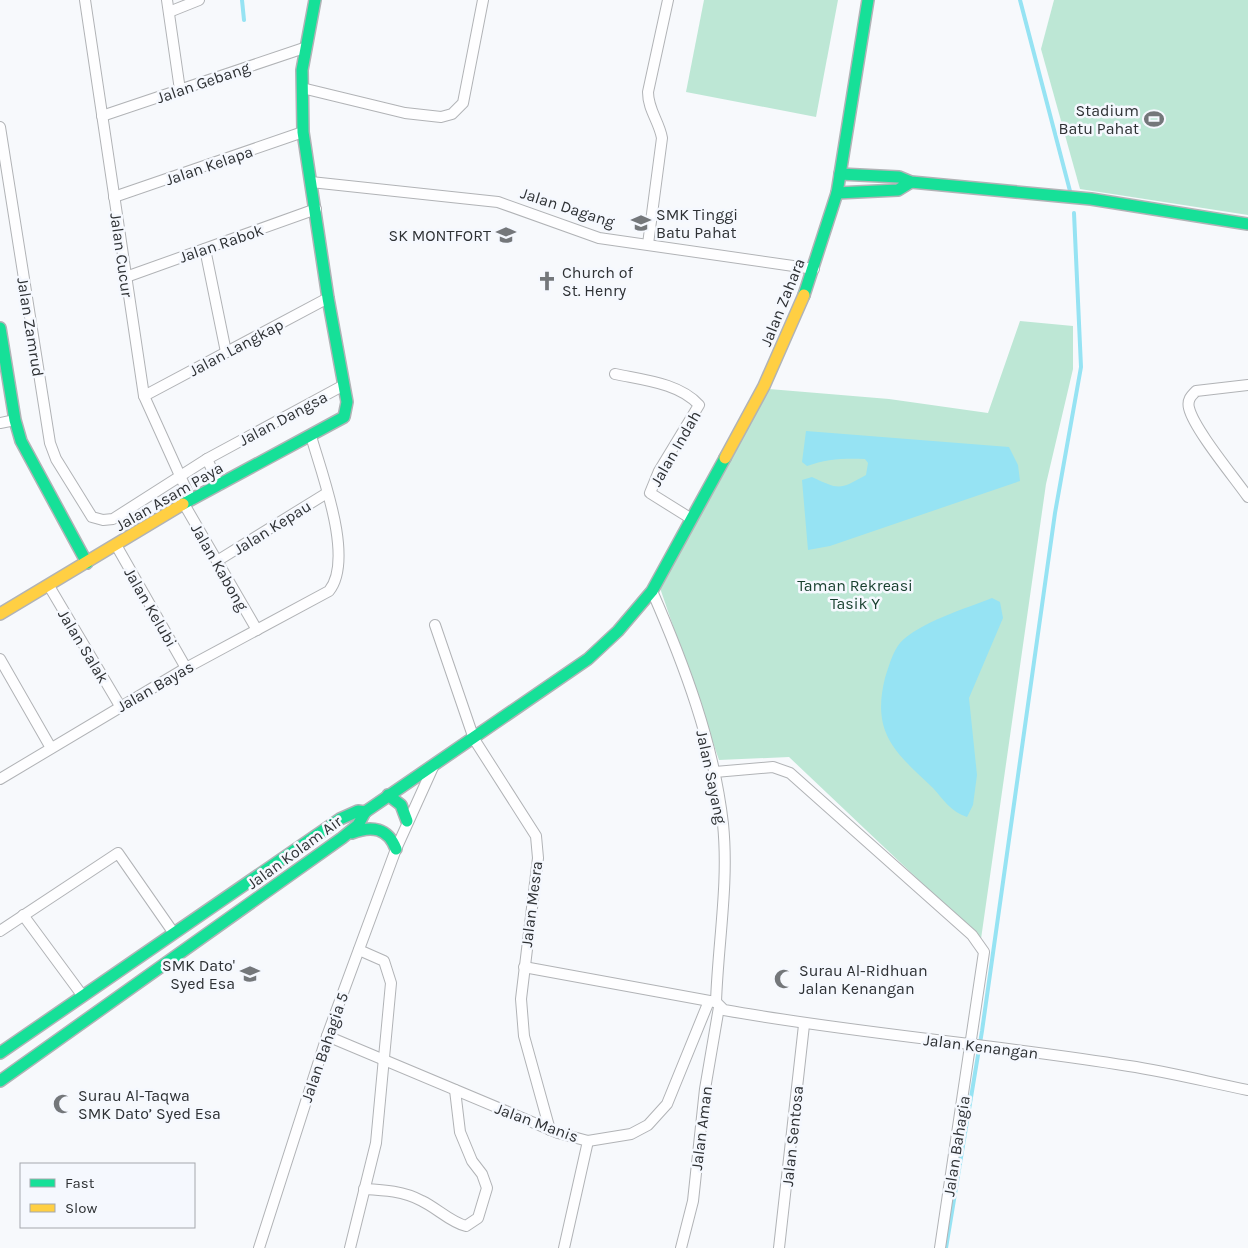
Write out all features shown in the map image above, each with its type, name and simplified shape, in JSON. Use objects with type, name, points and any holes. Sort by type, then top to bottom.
[{"type":"street","name":"Jalan Cucur","points":[[85,0],[144,396],[180,476],[188,502]]},
{"type":"street","points":[[167,0],[180,90]]},
{"type":"street","points":[[169,12],[199,0]]},
{"type":"street","points":[[315,0],[304,48],[302,88],[303,132],[328,298],[344,385]]},
{"type":"street","points":[[302,88],[405,113],[441,118],[452,114],[464,103],[483,0]]},
{"type":"street","points":[[648,244],[662,138],[660,126],[648,105],[648,92],[668,0]]},
{"type":"street","name":"Jalan Zahara","points":[[365,812],[588,660],[618,631],[652,591],[690,518],[764,386],[799,311],[837,193],[868,0]]},
{"type":"street","name":"Jalan Gebang","points":[[102,116],[304,48]]},
{"type":"street","name":"Jalan Zamrud","points":[[0,127],[3,169],[50,443],[56,459],[92,517]]},
{"type":"street","name":"Jalan Kelapa","points":[[114,197],[303,132]]},
{"type":"street","points":[[840,174],[899,177],[911,182],[1091,199],[1248,224]]},
{"type":"street","name":"Jalan Dagang","points":[[311,182],[498,202],[599,238],[814,269]]},
{"type":"street","points":[[837,193],[898,190],[911,182]]},
{"type":"street","name":"Jalan Rabok","points":[[126,277],[316,209]]},
{"type":"street","points":[[205,249],[226,352]]},
{"type":"street","name":"Jalan Langkap","points":[[144,396],[328,298]]},
{"type":"street","points":[[0,328],[15,420],[21,441],[87,563]]},
{"type":"street","name":"Jalan Indah","points":[[615,374],[665,385],[690,396],[699,405],[659,470],[650,493],[690,518]]},
{"type":"street","name":"Jalan Dangsa","points":[[92,517],[103,520],[114,519],[207,459],[344,385]]},
{"type":"street","name":"Jalan Asam Paya","points":[[0,614],[188,502],[311,436],[344,416],[346,402],[344,385]]},
{"type":"street","points":[[1248,385],[1196,391],[1189,399],[1188,407],[1211,446],[1248,497]]},
{"type":"street","points":[[0,423],[15,420]]},
{"type":"street","name":"Jalan Bayas","points":[[0,779],[186,668],[329,591],[335,584],[338,571],[335,523],[311,436]]},
{"type":"street","points":[[207,459],[219,485]]},
{"type":"street","name":"Jalan Kepau","points":[[218,561],[327,493]]},
{"type":"street","name":"Jalan Kabong","points":[[188,502],[256,630]]},
{"type":"street","name":"Jalan Kelubi","points":[[116,545],[186,668]]},
{"type":"street","name":"Jalan Salak","points":[[49,586],[120,706]]},
{"type":"street","name":"Jalan Sayang","points":[[652,591],[668,627],[699,716],[714,772],[723,825],[725,889],[715,1003]]},
{"type":"street","name":"Jalan Mesra","points":[[435,625],[474,739],[536,836],[538,858],[524,966],[522,999],[524,1036],[550,1130]]},
{"type":"street","points":[[0,659],[51,748]]},
{"type":"street","name":"Jalan Bahagia 5","points":[[259,1248],[327,1036],[396,849],[435,764]]},
{"type":"street","name":"Jalan Bahagia","points":[[714,772],[773,767],[790,773],[976,939],[984,952],[984,969],[974,1045],[940,1248]]},
{"type":"street","points":[[388,796],[399,800],[403,806],[407,822]]},
{"type":"street","name":"Jalan Kolam Air","points":[[0,1053],[173,932],[340,819],[358,812],[365,812],[358,825],[342,838],[0,1081]]},
{"type":"street","points":[[342,838],[363,828],[374,827],[385,830],[393,839],[396,849]]},
{"type":"street","points":[[0,931],[118,853],[173,932]]},
{"type":"street","points":[[23,915],[82,995]]},
{"type":"street","points":[[350,1248],[376,1143],[391,983],[384,961],[359,950]]},
{"type":"street","name":"Jalan Mesra","points":[[524,966],[715,1003]]},
{"type":"street","name":"Jalan Kenangan","points":[[715,1003],[724,1010],[804,1025],[1129,1066],[1248,1090]]},
{"type":"street","name":"Jalan Manis","points":[[327,1036],[550,1130],[588,1141],[630,1134],[648,1125],[667,1104],[715,1003]]},
{"type":"street","name":"Jalan Aman","points":[[681,1248],[692,1201],[715,1003]]},
{"type":"street","name":"Jalan Sentosa","points":[[779,1248],[804,1025]]},
{"type":"street","points":[[364,1189],[406,1194],[422,1201],[458,1224],[466,1226],[478,1218],[487,1188],[482,1174],[472,1162],[460,1132],[455,1090]]},
{"type":"street","points":[[564,1248],[588,1141]]},
{"type":"green space","points":[[704,0],[838,0],[816,117],[686,92]]},
{"type":"green space","name":"Stadium Batu Pahat","points":[[1054,0],[1248,0],[1248,215],[1080,189],[1041,49]]},
{"type":"green space","name":"Taman Rekreasi Tasik Y","points":[[1020,321],[1073,326],[1073,369],[1046,484],[981,939],[789,757],[719,760],[660,588],[769,389],[889,399],[988,413]]},
{"type":"water","points":[[806,431],[1009,447],[1018,465],[1020,481],[830,546],[808,550],[802,480],[812,477],[834,486],[844,486],[866,475],[868,463],[865,459],[842,459],[828,460],[807,466],[802,462]]},
{"type":"water","points":[[992,598],[1000,602],[1003,618],[969,698],[977,775],[973,805],[967,817],[956,812],[948,805],[898,753],[884,728],[881,714],[882,697],[889,665],[900,643],[918,629],[930,623]]},
{"type":"waterway","points":[[242,0],[244,20]]},
{"type":"waterway","points":[[1020,0],[1070,191]]},
{"type":"waterway","points":[[946,1248],[982,1031],[1055,513],[1081,367],[1074,213]]},
{"type":"traffic: fast","points":[[183,504],[344,417],[347,402],[328,298],[303,132],[302,70],[315,0]]},
{"type":"traffic: fast","points":[[804,295],[837,193],[868,0]]},
{"type":"traffic: fast","points":[[840,174],[899,177],[911,182],[1091,199],[1248,224]]},
{"type":"traffic: fast","points":[[837,193],[898,190],[911,182]]},
{"type":"traffic: fast","points":[[0,328],[15,420],[21,441],[87,563]]},
{"type":"traffic: fast","points":[[365,812],[588,659],[618,631],[652,591],[725,458]]},
{"type":"traffic: fast","points":[[388,795],[401,805],[407,821]]},
{"type":"traffic: fast","points":[[0,1053],[340,819],[358,811],[365,812]]},
{"type":"traffic: fast","points":[[0,1081],[342,838],[358,825],[365,812]]},
{"type":"traffic: fast","points":[[352,833],[366,829],[378,830],[389,837],[396,849]]},
{"type":"traffic: slow","points":[[725,458],[764,386],[804,295]]},
{"type":"traffic: slow","points":[[0,614],[183,504]]},
{"type":"place","name":"Stadium Batu Pahat","points":[[1154,119]]},
{"type":"place","name":"SMK Tinggi Batu Pahat","points":[[641,223]]},
{"type":"place","name":"SK MONTFORT","points":[[506,235]]},
{"type":"place","name":"Church of St. Henry","points":[[547,281]]},
{"type":"place","name":"SMK Dato' Syed Esa","points":[[250,974]]},
{"type":"place","name":"Surau Al-Ridhuan Jalan Kenangan","points":[[784,979]]},
{"type":"place","name":"Surau Al-Taqwa SMK Dato’ Syed Esa","points":[[63,1104]]}]
